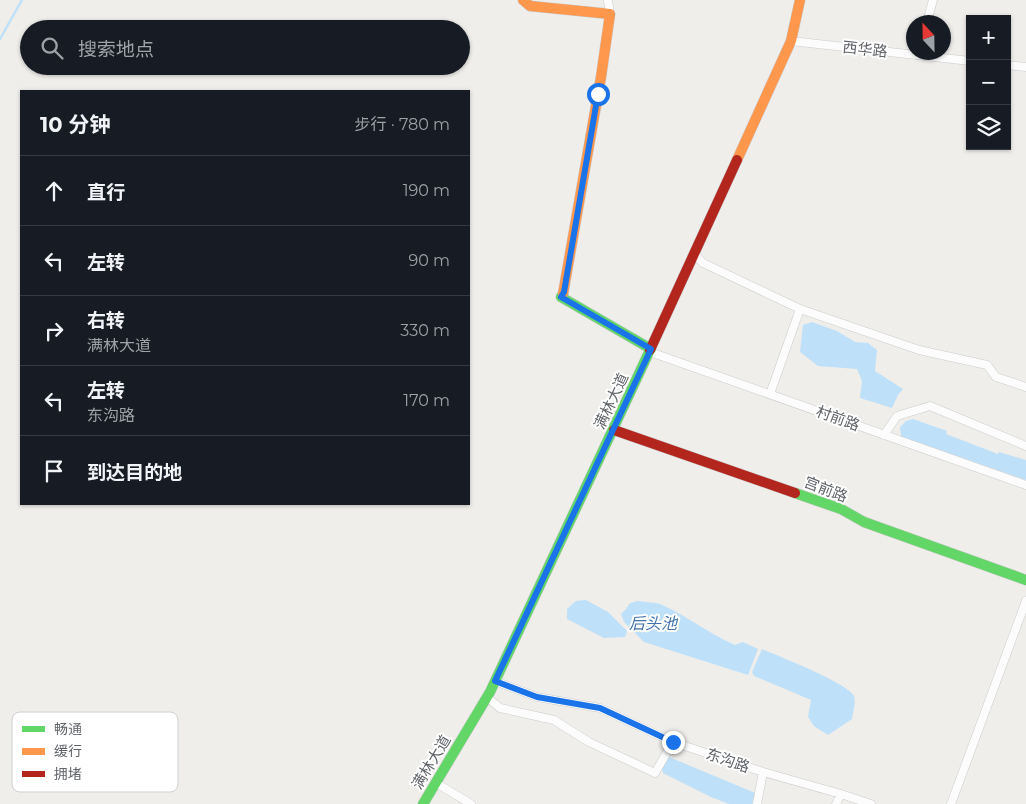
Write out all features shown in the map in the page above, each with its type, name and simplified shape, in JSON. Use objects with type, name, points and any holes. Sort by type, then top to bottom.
[{"type":"street","points":[[523,0],[530,6],[610,14]]},
{"type":"street","points":[[608,0],[610,14],[600,85],[564,292],[561,297],[650,350]]},
{"type":"street","name":"满林大道","points":[[424,804],[487,697],[614,430],[791,41],[800,0]]},
{"type":"street","points":[[928,15],[933,0]]},
{"type":"street","name":"西华路","points":[[791,41],[906,53]]},
{"type":"street","name":"西华路","points":[[951,58],[966,60]]},
{"type":"street","points":[[1011,65],[1026,67]]},
{"type":"street","points":[[694,253],[703,263],[800,309],[919,350],[987,365],[996,377],[1026,387]]},
{"type":"street","points":[[770,394],[800,309]]},
{"type":"street","name":"村前路","points":[[650,350],[1026,485]]},
{"type":"street","points":[[884,435],[897,416],[930,406],[1026,446]]},
{"type":"street","name":"宫前路","points":[[614,430],[841,509],[864,522],[1026,580]]},
{"type":"street","points":[[951,804],[1026,601]]},
{"type":"street","name":"东沟路","points":[[495,681],[537,697],[600,708],[673,742],[763,772],[871,804]]},
{"type":"street","points":[[487,697],[500,708],[554,720],[589,742],[655,773],[673,742]]},
{"type":"street","points":[[757,804],[763,772]]},
{"type":"street","points":[[436,783],[471,804]]},
{"type":"street","points":[[836,804],[841,794]]},
{"type":"water","points":[[812,322],[837,331],[855,342],[868,343],[877,350],[875,371],[903,389],[892,408],[860,398],[862,381],[857,369],[818,366],[800,352],[803,325]]},
{"type":"water","points":[[913,419],[947,431],[946,434],[998,454],[999,452],[1026,460],[1026,480],[901,437],[900,427],[906,421]]},
{"type":"water","points":[[586,600],[608,612],[627,631],[625,637],[604,638],[567,619],[567,609],[576,601]]},
{"type":"water","name":"后头池","points":[[637,601],[660,604],[735,645],[743,642],[758,649],[748,675],[644,642],[624,622],[621,614],[630,603]]},
{"type":"water","points":[[762,649],[826,677],[849,691],[855,699],[852,719],[828,735],[814,726],[808,717],[811,700],[754,676],[752,672]]},
{"type":"water","points":[[669,757],[753,792],[755,794],[752,804],[729,804],[663,773],[662,768],[665,758]]},
{"type":"waterway","points":[[0,39],[22,0]]},
{"type":"traffic: fast","points":[[563,294],[561,297],[651,349]]},
{"type":"traffic: fast","points":[[423,804],[490,692],[650,350]]},
{"type":"traffic: fast","points":[[795,493],[841,509],[864,522],[1026,580]]},
{"type":"traffic: slow","points":[[523,0],[530,6],[610,14],[601,77],[563,294]]},
{"type":"traffic: slow","points":[[737,160],[791,41],[800,0]]},
{"type":"traffic: jam","points":[[650,350],[737,160]]},
{"type":"traffic: jam","points":[[614,430],[795,493]]},
{"type":"route","points":[[598,94],[564,292],[561,297],[651,349],[495,681],[537,697],[600,708],[673,742]]}]
